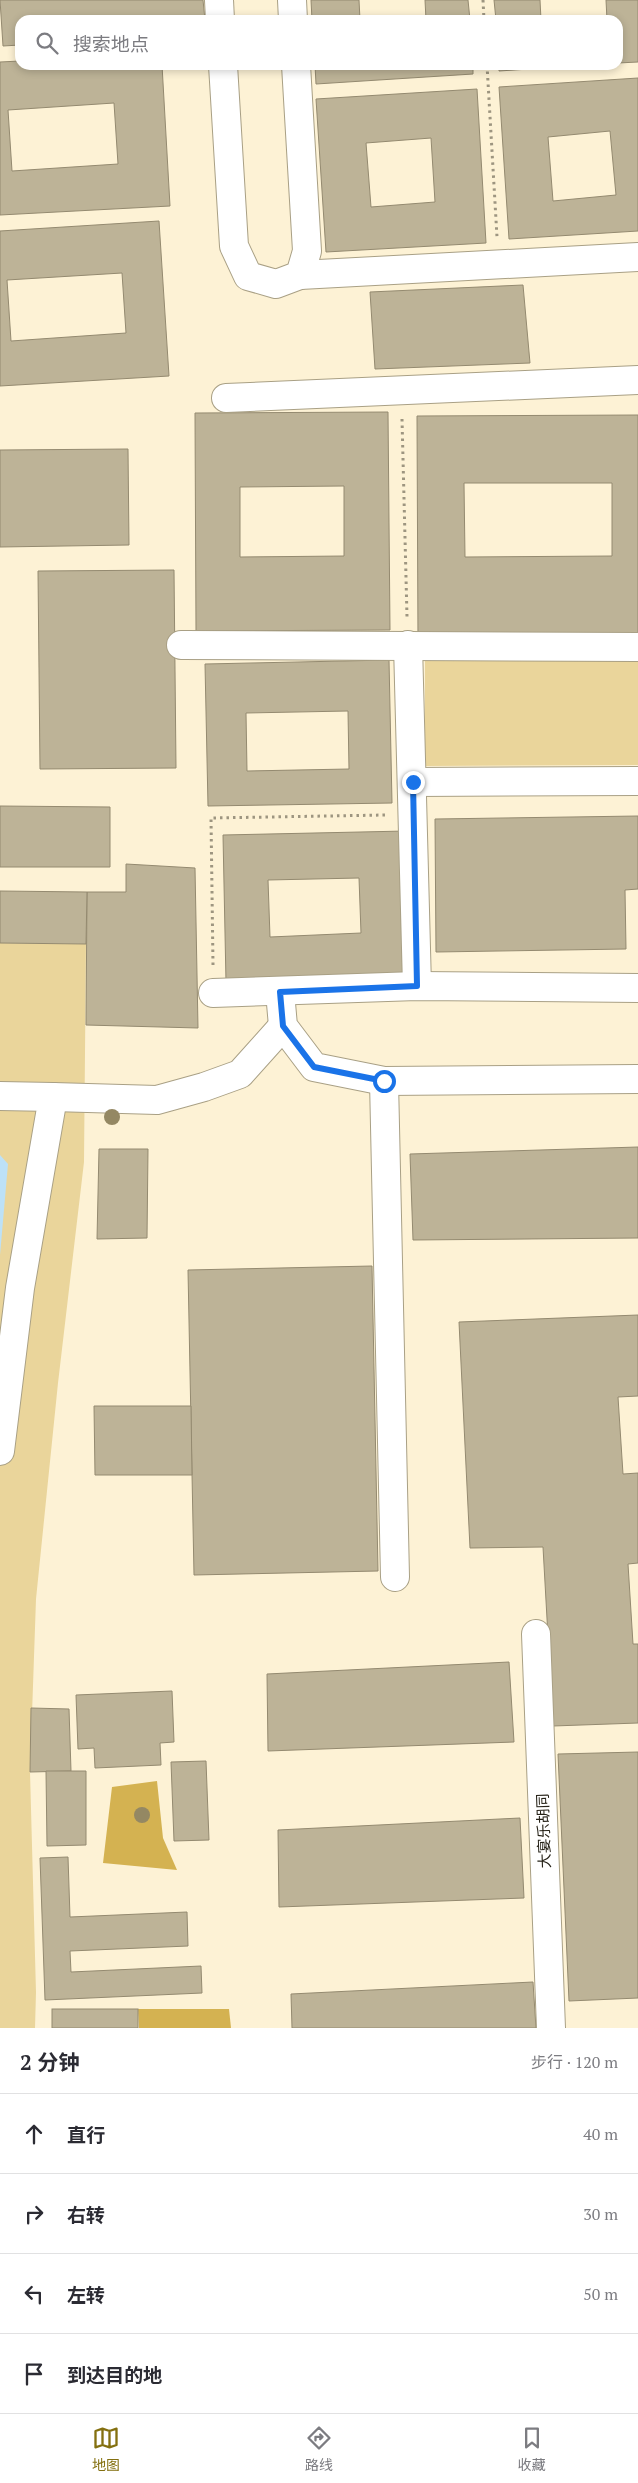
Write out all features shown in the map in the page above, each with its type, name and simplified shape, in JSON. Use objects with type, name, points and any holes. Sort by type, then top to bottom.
[{"type":"street","points":[[219,0],[220,15]]},
{"type":"street","points":[[292,0],[293,15]]},
{"type":"street","points":[[223,70],[234,246],[248,276],[276,284],[300,275],[638,257]]},
{"type":"street","points":[[296,70],[307,251],[300,275]]},
{"type":"street","points":[[226,398],[638,380]]},
{"type":"street","points":[[181,645],[638,647]]},
{"type":"street","points":[[408,645],[414,814],[417,986]]},
{"type":"street","points":[[413,782],[638,781]]},
{"type":"street","points":[[213,993],[417,986],[638,988]]},
{"type":"street","points":[[280,992],[283,1026],[314,1067],[384,1081],[638,1078]]},
{"type":"street","points":[[0,1096],[157,1100],[204,1087],[240,1074],[283,1026]]},
{"type":"street","points":[[384,1081],[395,1576]]},
{"type":"street","points":[[0,1451],[20,1288],[53,1097]]},
{"type":"street","name":"大宴乐胡同","points":[[536,1634],[551,2028]]},
{"type":"path","points":[[483,0],[484,15]]},
{"type":"path","points":[[487,70],[499,265]]},
{"type":"path","points":[[401,390],[408,645]]},
{"type":"path","points":[[213,993],[211,818],[414,814]]},
{"type":"shaded area","points":[[638,656],[638,765],[425,766],[425,657]]},
{"type":"shaded area","points":[[0,943],[86,944],[84,1162],[58,1383],[36,1599],[30,1772],[36,1992],[35,2028],[0,2028]]},
{"type":"shaded area","points":[[157,1781],[163,1838],[177,1870],[103,1863],[112,1787]]},
{"type":"shaded area","points":[[138,2009],[229,2009],[231,2028],[139,2028]]},
{"type":"water","points":[[0,1155],[8,1164],[0,1255]]},
{"type":"building","points":[[0,0],[203,0],[204,15],[15,15],[15,45],[3,46]]},
{"type":"building","points":[[311,0],[359,0],[360,15],[312,15]]},
{"type":"building","points":[[425,0],[468,0],[470,15],[426,15]]},
{"type":"building","points":[[494,0],[540,0],[541,15],[496,15]]},
{"type":"building","points":[[606,0],[638,0],[638,62],[623,63],[623,15],[607,15]]},
{"type":"building","points":[[15,61],[15,70],[162,70],[170,206],[0,215],[0,62]],"holes":[[[114,103],[118,164],[12,171],[8,110]]]},
{"type":"building","points":[[315,70],[473,70],[473,74],[316,84]]},
{"type":"building","points":[[638,78],[638,231],[509,239],[499,87]],"holes":[[[610,131],[616,195],[553,201],[548,137]]]},
{"type":"building","points":[[477,89],[486,243],[326,252],[316,99]],"holes":[[[431,138],[435,202],[371,207],[366,143]]]},
{"type":"building","points":[[159,221],[169,376],[0,386],[0,231]],"holes":[[[122,273],[126,333],[11,341],[7,280]]]},
{"type":"building","points":[[523,285],[530,363],[375,369],[370,292]]},
{"type":"building","points":[[388,412],[390,630],[196,631],[195,413]],"holes":[[[344,486],[344,556],[240,557],[240,487]]]},
{"type":"building","points":[[638,415],[638,642],[418,643],[417,416]],"holes":[[[464,483],[612,483],[612,556],[465,557]]]},
{"type":"building","points":[[128,449],[129,545],[0,547],[0,450]]},
{"type":"building","points":[[174,570],[176,768],[40,769],[38,571]]},
{"type":"building","points":[[389,660],[392,803],[208,806],[205,664]],"holes":[[[348,711],[349,769],[247,771],[246,713]]]},
{"type":"building","points":[[0,806],[110,807],[110,867],[0,867]]},
{"type":"building","points":[[638,816],[638,889],[625,890],[626,949],[436,952],[435,819]]},
{"type":"building","points":[[406,831],[409,977],[226,982],[223,835]],"holes":[[[359,878],[361,933],[270,937],[268,880]]]},
{"type":"building","points":[[126,864],[195,868],[198,1028],[86,1025],[87,892],[126,892]]},
{"type":"building","points":[[0,891],[87,892],[86,944],[0,943]]},
{"type":"building","points":[[638,1147],[638,1238],[413,1240],[410,1154]]},
{"type":"building","points":[[99,1149],[148,1149],[147,1238],[97,1239]]},
{"type":"building","points":[[372,1266],[378,1571],[194,1575],[188,1270]]},
{"type":"building","points":[[638,1315],[638,1396],[618,1397],[623,1474],[638,1473],[638,1563],[628,1564],[633,1644],[638,1644],[638,1723],[553,1726],[543,1547],[470,1548],[459,1322]]},
{"type":"building","points":[[94,1406],[191,1406],[192,1475],[95,1475]]},
{"type":"building","points":[[509,1662],[514,1742],[268,1751],[267,1674]]},
{"type":"building","points":[[172,1691],[174,1742],[160,1743],[161,1765],[95,1768],[94,1748],[78,1749],[76,1695]]},
{"type":"building","points":[[31,1708],[69,1709],[71,1771],[30,1772]]},
{"type":"building","points":[[638,1752],[638,1998],[569,2001],[558,1754]]},
{"type":"building","points":[[206,1761],[209,1840],[174,1841],[171,1762]]},
{"type":"building","points":[[46,1771],[86,1771],[86,1845],[47,1846]]},
{"type":"building","points":[[520,1818],[524,1898],[279,1907],[278,1830]]},
{"type":"building","points":[[68,1857],[70,1917],[187,1912],[188,1946],[70,1951],[71,1972],[201,1966],[202,1993],[45,2000],[40,1858]]},
{"type":"building","points":[[533,1982],[536,2028],[292,2028],[291,1994]]},
{"type":"building","points":[[52,2009],[138,2009],[138,2028],[52,2028]]},
{"type":"route","points":[[384,1081],[314,1067],[283,1026],[280,992],[417,986],[413,782]]}]
